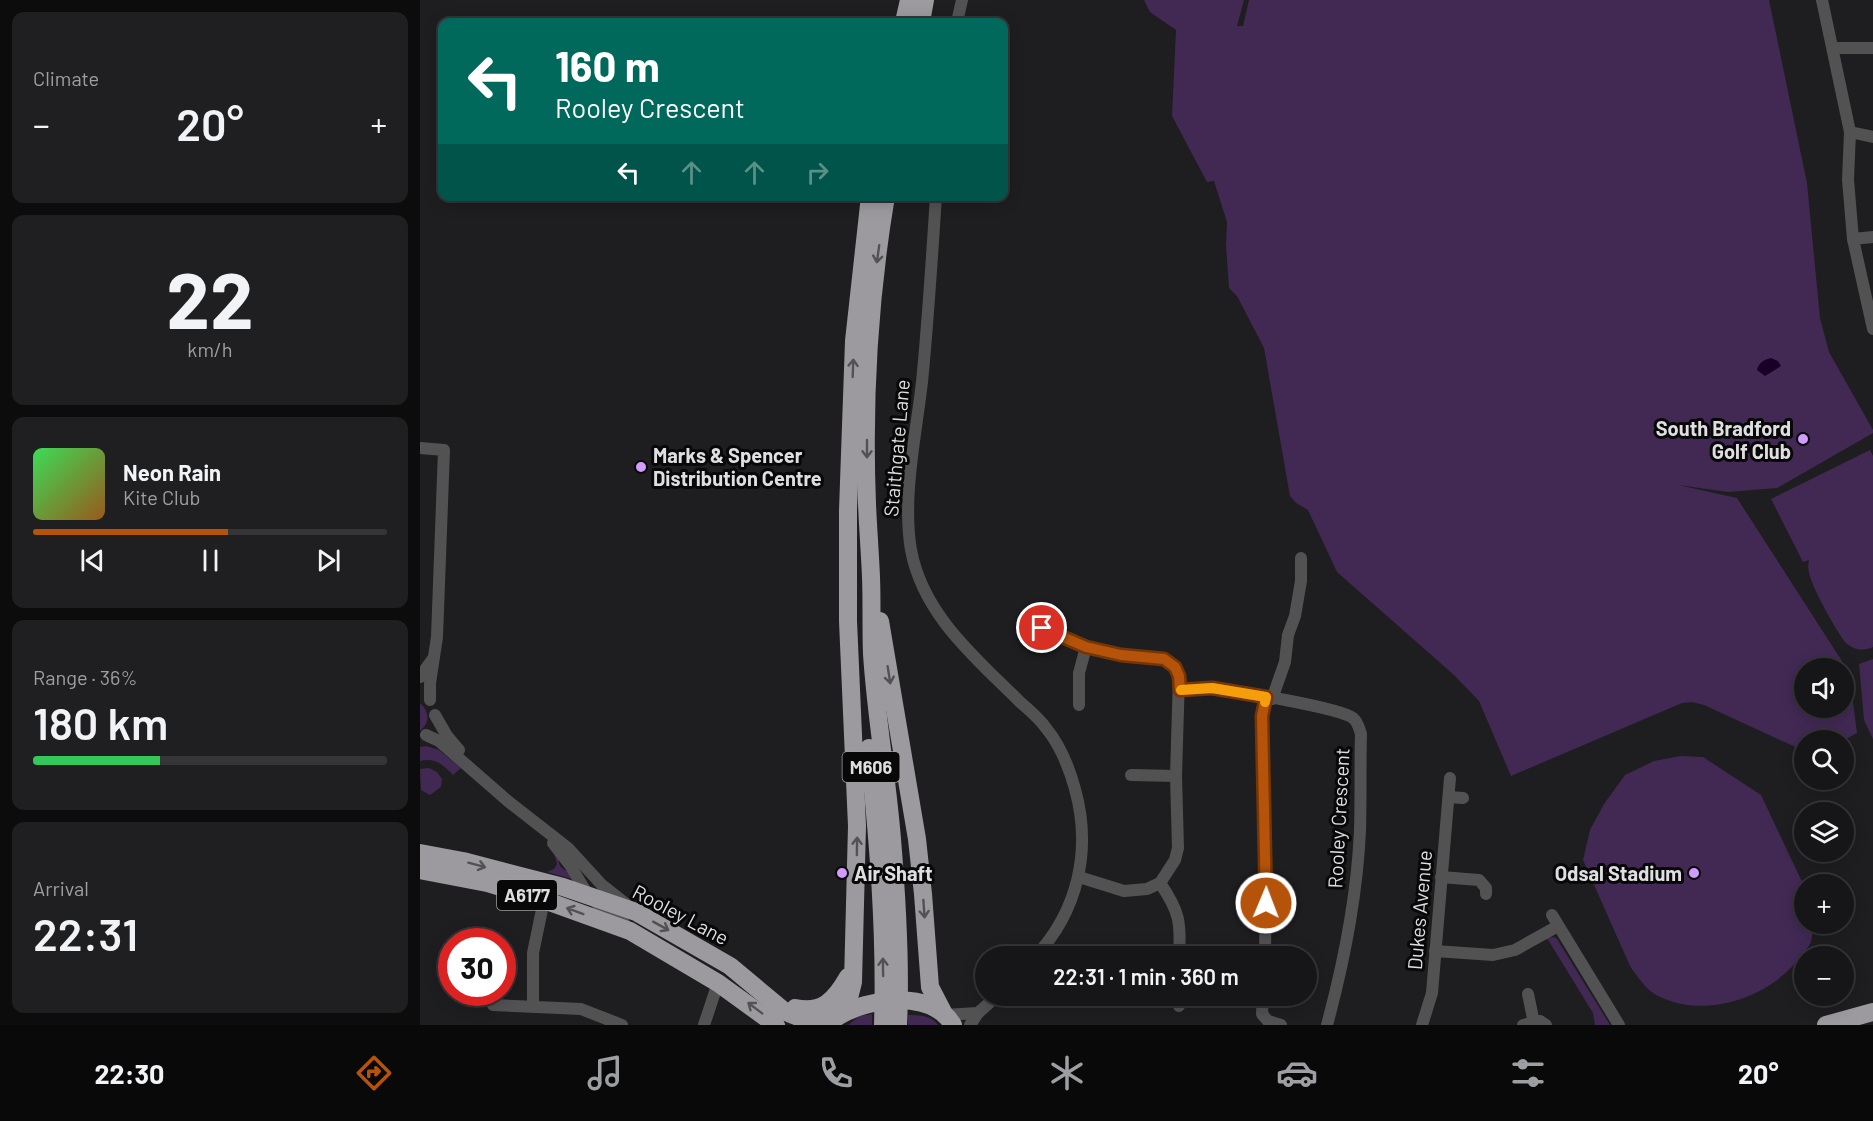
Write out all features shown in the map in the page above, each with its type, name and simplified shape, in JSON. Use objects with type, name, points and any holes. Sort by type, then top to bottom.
[{"type":"highway","points":[[905,18],[909,0]]},
{"type":"highway","points":[[922,18],[925,0]]},
{"type":"highway","name":"M606","points":[[836,1019],[852,989],[853,968],[857,826],[848,621],[848,510],[854,341],[869,201]]},
{"type":"highway","name":"M606","points":[[885,201],[875,274],[867,411],[867,503],[872,653],[892,838],[898,1025]]},
{"type":"highway","name":"M606","points":[[848,510],[878,844],[884,964],[883,1025]]},
{"type":"highway","name":"M606","points":[[871,576],[917,839],[930,987],[947,1018]]},
{"type":"highway","name":"Rooley Lane","points":[[420,853],[463,861],[588,895],[636,912],[730,966],[776,1005],[794,1016],[813,1021],[836,1019]]},
{"type":"highway","name":"Rooley Lane","points":[[420,870],[488,883],[544,900],[630,932],[718,983],[776,1025]]},
{"type":"highway","name":"M606","points":[[758,989],[795,1009],[815,1009],[826,1005],[838,995],[853,968]]},
{"type":"highway","name":"A6177","points":[[836,1019],[862,1005],[876,1001],[918,1002],[947,1018]]},
{"type":"highway","points":[[1826,1025],[1873,1012]]},
{"type":"street","points":[[958,18],[962,0]]},
{"type":"street","points":[[1822,0],[1851,132],[1848,180],[1853,239],[1873,328]]},
{"type":"street","points":[[1833,48],[1873,48]]},
{"type":"street","points":[[1851,132],[1873,137]]},
{"type":"street","name":"Staithgate Lane","points":[[936,201],[922,380],[910,491],[911,550],[920,580],[937,614],[961,644],[1046,728],[1069,766],[1080,807],[1083,848],[1079,877],[1061,923],[1043,946]]},
{"type":"street","points":[[1853,239],[1873,237]]},
{"type":"street","points":[[420,448],[444,450],[442,552],[436,654],[425,697],[457,748],[497,790]]},
{"type":"street","points":[[1265,946],[1266,861],[1262,716],[1285,662],[1288,635],[1295,616],[1301,558]]},
{"type":"street","points":[[1023,622],[1061,635],[1086,647],[1121,655],[1164,659],[1175,667],[1179,676],[1176,776],[1178,848],[1175,860],[1160,883],[1147,889],[1124,891],[1079,877]]},
{"type":"street","points":[[1079,705],[1079,673],[1086,647]]},
{"type":"street","points":[[420,677],[436,654]]},
{"type":"street","name":"Rooley Crescent","points":[[1180,690],[1212,688],[1269,698],[1345,714],[1354,718],[1359,725],[1361,734],[1360,831],[1354,894],[1344,953],[1327,1025]]},
{"type":"street","points":[[423,737],[433,728],[435,715]]},
{"type":"street","points":[[423,737],[440,741],[568,848],[602,885],[636,912]]},
{"type":"street","points":[[1131,775],[1176,776]]},
{"type":"street","name":"Dukes Avenue","points":[[1423,1025],[1432,993],[1450,778]]},
{"type":"street","points":[[1449,797],[1463,798]]},
{"type":"street","points":[[542,828],[570,865],[588,895],[604,911],[622,920],[630,932]]},
{"type":"street","points":[[1441,877],[1479,880],[1486,888],[1486,894]]},
{"type":"street","points":[[1160,883],[1178,913],[1179,946]]},
{"type":"street","points":[[533,1006],[533,953],[544,900]]},
{"type":"street","points":[[1435,951],[1500,954],[1525,946],[1555,921],[1619,1025]]},
{"type":"street","points":[[704,1025],[718,983]]},
{"type":"street","points":[[1528,994],[1534,1024]]},
{"type":"street","points":[[516,1006],[581,1009],[622,1025]]},
{"type":"street","points":[[970,1025],[986,1006]]},
{"type":"street","points":[[1262,1006],[1262,1014],[1268,1021],[1281,1025]]},
{"type":"street","points":[[947,1018],[978,1013]]},
{"type":"shaded area","points":[[1144,0],[1244,0],[1237,26],[1243,26],[1249,0],[1769,0],[1807,183],[1820,318],[1829,352],[1873,433],[1777,488],[1728,492],[1678,485],[1737,498],[1840,658],[1794,658],[1794,718],[1854,718],[1854,710],[1857,733],[1854,735],[1854,730],[1794,730],[1794,746],[1704,705],[1692,702],[1682,703],[1511,776],[1479,701],[1454,675],[1337,572],[1308,510],[1296,503],[1290,496],[1264,348],[1237,296],[1229,288],[1227,222],[1214,181],[1207,182],[1172,116],[1176,30],[1150,12]]},
{"type":"shaded area","points":[[1771,358],[1778,361],[1781,366],[1765,376],[1757,370],[1758,367],[1762,362]]},
{"type":"shaded area","points":[[1870,450],[1873,456],[1873,647],[1860,650],[1847,644],[1834,624],[1812,582],[1808,566],[1809,560],[1803,562],[1771,499]]},
{"type":"shaded area","points":[[1873,659],[1873,739],[1864,720],[1859,664]]},
{"type":"shaded area","points":[[420,703],[428,717],[426,725],[420,731]]},
{"type":"shaded area","points":[[426,746],[439,750],[461,768],[453,775],[438,763],[430,760],[420,761],[420,747]]},
{"type":"shaded area","name":"Odsal Stadium","points":[[1681,756],[1703,757],[1761,795],[1798,874],[1794,874],[1794,934],[1812,934],[1810,945],[1794,946],[1794,964],[1769,986],[1752,995],[1714,1005],[1695,1006],[1676,1003],[1658,996],[1646,987],[1630,966],[1583,860],[1590,830],[1604,804],[1625,775],[1654,761]]},
{"type":"shaded area","points":[[429,768],[437,772],[442,779],[441,787],[430,795],[421,790],[420,769]]},
{"type":"shaded area","points":[[554,853],[559,858],[561,867],[569,872],[572,879],[547,872],[554,869],[557,864]]},
{"type":"shaded area","points":[[1554,937],[1610,1025],[1595,1025],[1593,1013],[1547,938]]},
{"type":"shaded area","points":[[872,1014],[872,1025],[848,1025],[860,1016]]},
{"type":"shaded area","points":[[908,1015],[928,1017],[938,1025],[908,1025]]},
{"type":"slow traffic","points":[[1181,690],[1212,688],[1266,697],[1265,702]]},
{"type":"place","name":"South Bradford Golf Club","points":[[1803,439]]},
{"type":"place","name":"Marks & Spencer Distribution Centre","points":[[641,467]]},
{"type":"place","name":"Air Shaft","points":[[842,873]]},
{"type":"place","name":"Odsal Stadium","points":[[1694,873]]},
{"type":"route","points":[[1042,628],[1086,647],[1121,655],[1164,659],[1175,667],[1179,676],[1180,690],[1212,688],[1266,697],[1262,716],[1266,903]]}]
